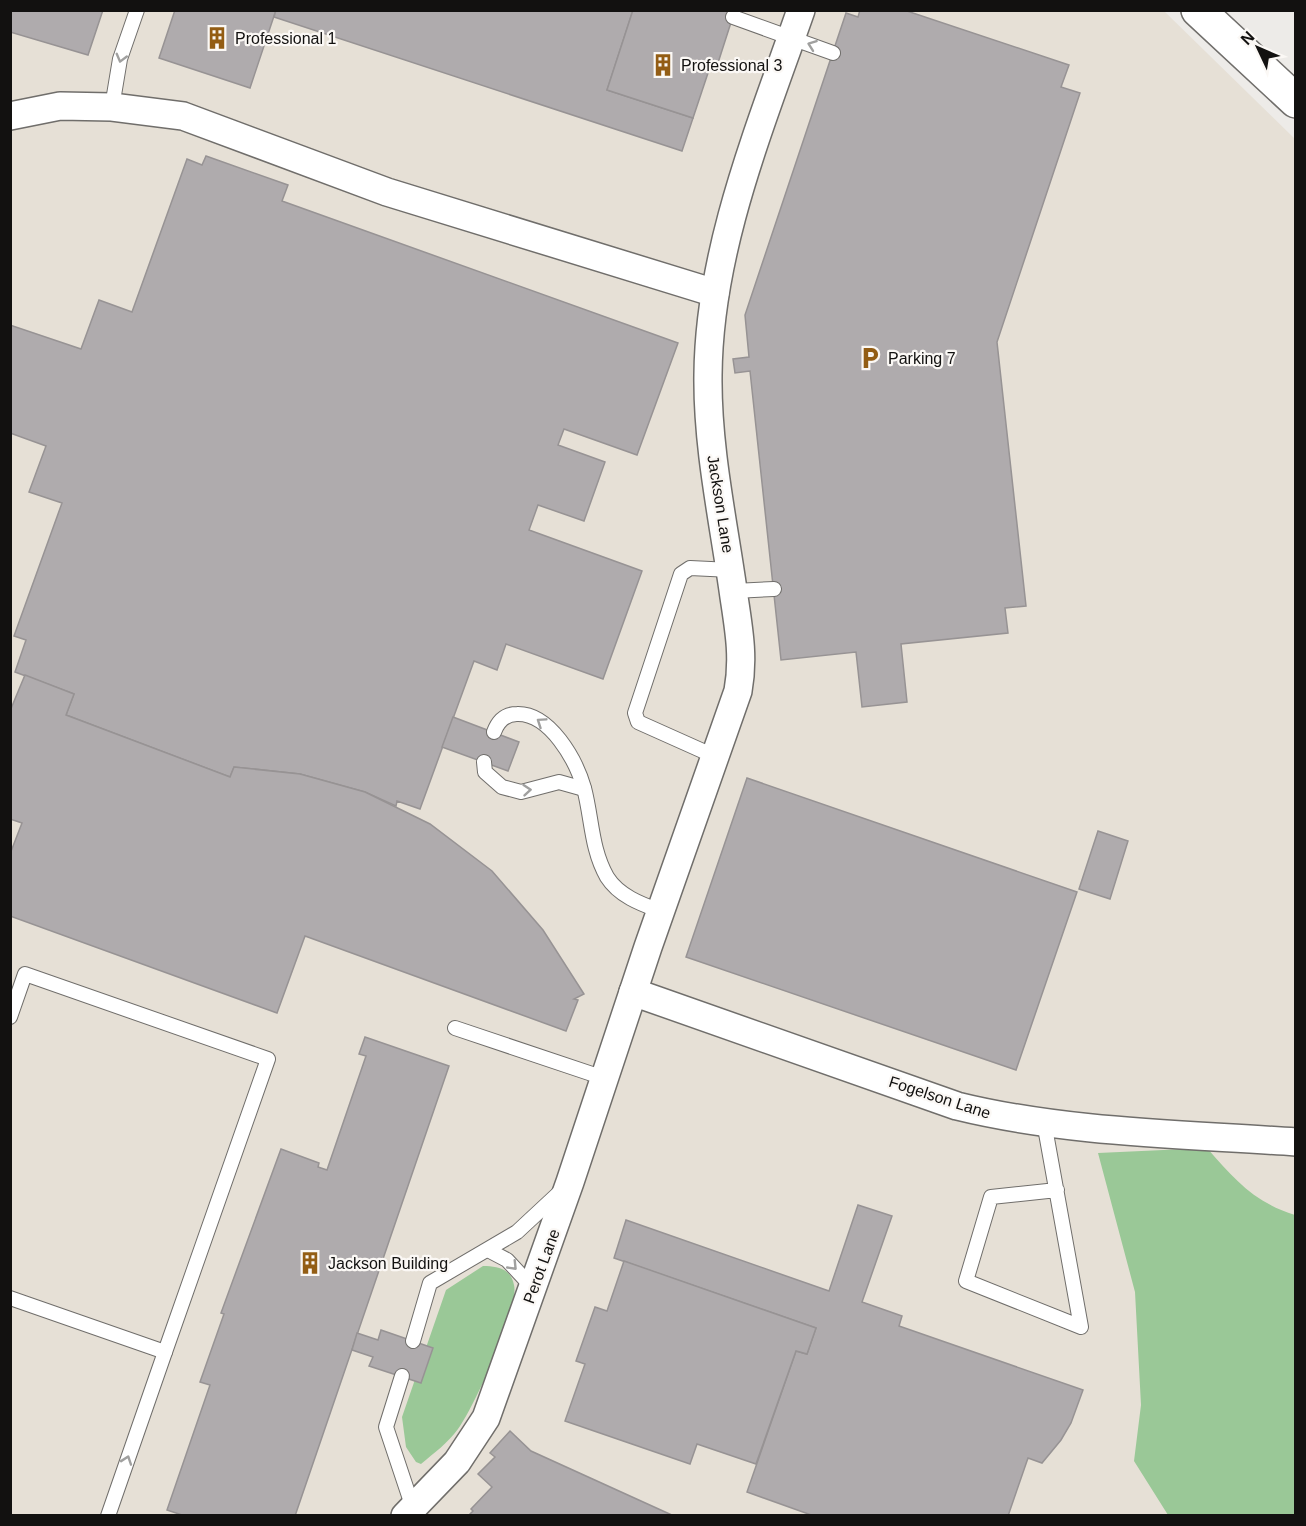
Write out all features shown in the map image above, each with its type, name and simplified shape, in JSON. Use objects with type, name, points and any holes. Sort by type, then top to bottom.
[{"type":"main road","points":[[1198,10],[1286,91]]},
{"type":"street","name":"Jackson Lane","points":[[633,992],[738,692],[742,670],[742,649],[711,432],[708,375],[715,293],[750,155],[801,10]]},
{"type":"street","points":[[10,116],[60,106],[112,107],[183,116],[387,192],[715,293]]},
{"type":"street","name":"Perot Lane","points":[[409,1512],[457,1462],[486,1418],[570,1182],[633,992]]},
{"type":"street","name":"Fogelson Lane","points":[[633,992],[957,1106],[995,1115],[1080,1127],[1296,1142]]},
{"type":"lane","points":[[112,107],[120,59],[137,10]]},
{"type":"lane","points":[[733,17],[833,53]]},
{"type":"lane","points":[[714,756],[638,722],[635,713],[681,574],[690,568],[774,589]]},
{"type":"lane","points":[[494,732],[498,722],[509,715],[533,717],[556,732],[584,789],[596,852],[607,877],[625,895],[660,911]]},
{"type":"lane","points":[[484,762],[485,772],[502,787],[521,792],[559,782],[584,789]]},
{"type":"lane","points":[[10,1017],[25,974],[268,1059],[108,1515]]},
{"type":"lane","points":[[455,1028],[604,1078]]},
{"type":"lane","points":[[1044,1122],[1057,1190],[1081,1327],[966,1281],[991,1197],[1057,1190]]},
{"type":"lane","points":[[412,1341],[430,1283],[517,1232],[570,1182]]},
{"type":"lane","points":[[488,1250],[507,1260],[533,1288]]},
{"type":"lane","points":[[10,1298],[165,1352]]},
{"type":"lane","points":[[402,1376],[386,1427],[409,1512]]},
{"type":"shaded area","points":[[10,11],[1164,11],[1295,139],[1295,1515],[11,1515]]},
{"type":"green space","points":[[1207,1148],[1246,1189],[1268,1204],[1295,1215],[1295,1515],[1168,1515],[1134,1461],[1141,1405],[1135,1292],[1098,1153]]},
{"type":"green space","points":[[483,1266],[503,1270],[510,1275],[514,1285],[514,1297],[510,1314],[494,1358],[465,1418],[450,1439],[421,1464],[416,1462],[406,1447],[402,1417],[446,1290]]},
{"type":"building","points":[[10,10],[103,10],[88,55],[10,32]]},
{"type":"building","name":"Professional 1","points":[[175,10],[276,10],[250,88],[159,58]]},
{"type":"building","points":[[276,10],[633,10],[607,90],[693,118],[682,151],[274,17]]},
{"type":"building","name":"Professional 3","points":[[633,10],[735,10],[717,66],[711,64],[693,118],[607,90]]},
{"type":"building","name":"Parking 7","points":[[860,10],[904,10],[1069,65],[1061,87],[1080,93],[997,342],[1026,606],[1005,608],[1008,633],[901,644],[907,702],[862,707],[856,652],[781,660],[750,371],[735,373],[733,359],[749,357],[745,315],[846,13],[858,17]]},
{"type":"building","points":[[206,156],[288,185],[282,201],[678,343],[637,455],[564,429],[558,445],[605,462],[584,521],[538,505],[529,530],[642,571],[603,679],[506,644],[497,670],[474,661],[420,809],[397,801],[396,806],[365,792],[300,774],[234,767],[230,777],[66,715],[74,694],[15,672],[26,640],[14,636],[62,503],[29,492],[46,446],[10,433],[10,325],[81,349],[99,300],[132,312],[187,159],[202,165]]},
{"type":"building","points":[[25,675],[74,694],[66,715],[230,777],[234,767],[300,774],[365,792],[430,824],[492,871],[543,930],[584,994],[574,999],[578,1000],[566,1031],[305,936],[277,1013],[10,916],[10,854],[22,823],[10,819],[10,711]]},
{"type":"building","points":[[453,717],[519,742],[508,771],[442,747]]},
{"type":"building","points":[[747,778],[1077,892],[1016,1070],[686,957]]},
{"type":"building","points":[[1098,831],[1128,841],[1110,899],[1079,889]]},
{"type":"building","name":"Jackson Building","points":[[365,1037],[449,1066],[295,1516],[185,1516],[167,1510],[210,1385],[200,1382],[224,1314],[221,1313],[281,1149],[319,1163],[318,1167],[327,1170],[366,1056],[359,1054]]},
{"type":"building","points":[[858,1205],[892,1216],[862,1302],[902,1316],[899,1326],[1083,1390],[1071,1423],[1061,1440],[1042,1463],[1028,1458],[1008,1516],[814,1516],[747,1492],[796,1351],[807,1354],[816,1328],[614,1258],[626,1220],[829,1291]]},
{"type":"building","points":[[624,1261],[816,1328],[807,1354],[796,1351],[756,1464],[697,1444],[690,1464],[565,1421],[585,1364],[576,1361],[595,1307],[607,1311]]},
{"type":"building","points":[[381,1330],[433,1348],[421,1383],[369,1366],[373,1357],[352,1350],[357,1333],[378,1340]]},
{"type":"building","points":[[510,1431],[531,1451],[674,1516],[468,1516],[473,1511],[471,1509],[492,1487],[478,1474],[495,1457],[490,1453]]},
{"type":"place","name":"Professional 1","points":[[217,38]]},
{"type":"place","name":"Professional 3","points":[[663,65]]},
{"type":"place","name":"Parking 7","points":[[870,358]]},
{"type":"place","name":"Jackson Building","points":[[310,1263]]}]
